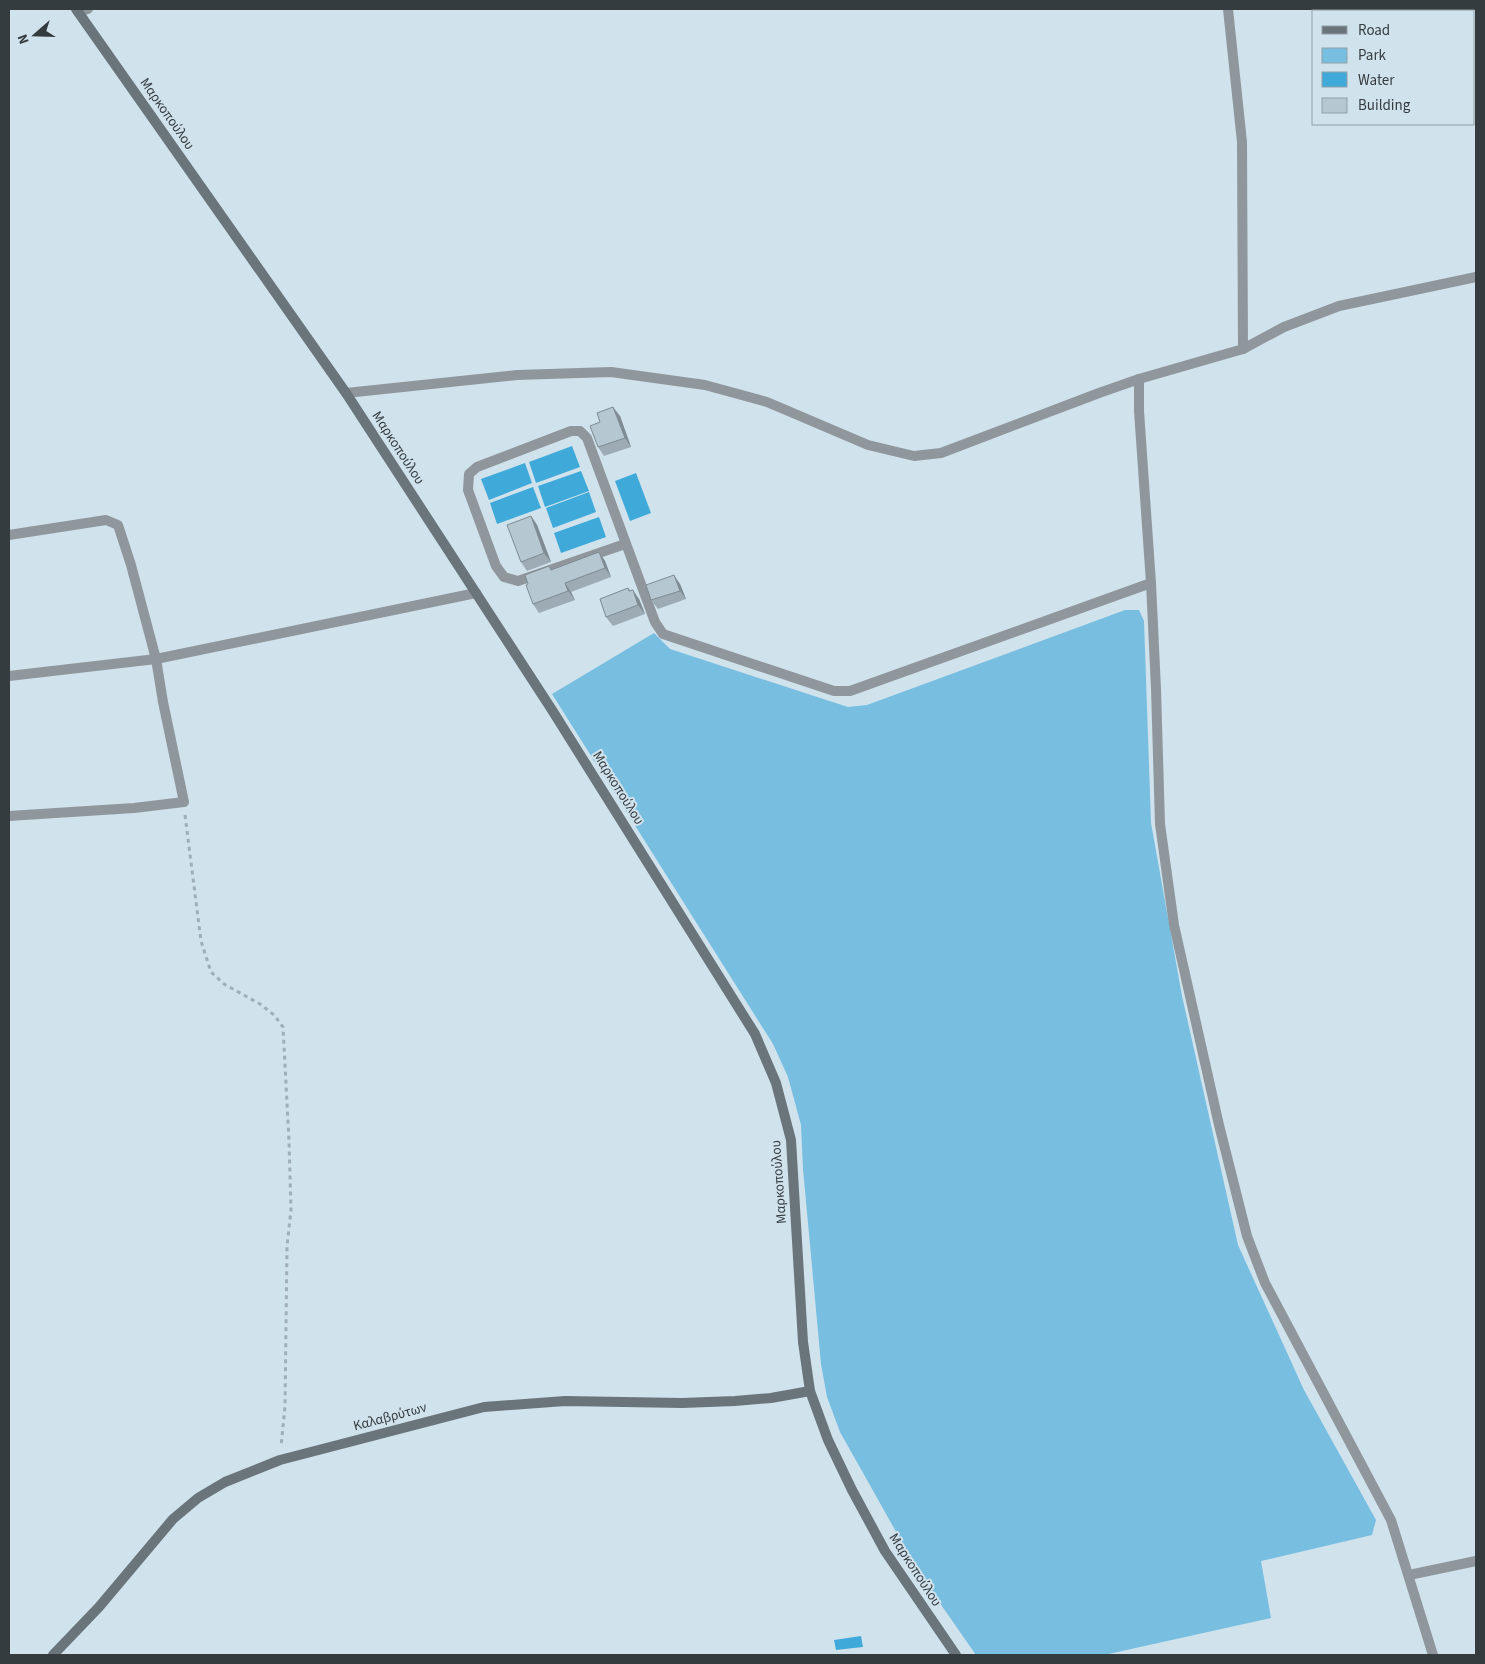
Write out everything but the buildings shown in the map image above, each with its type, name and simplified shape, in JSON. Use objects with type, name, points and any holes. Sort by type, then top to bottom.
[{"type":"street","points":[[1228,9],[1242,142],[1243,349]]},
{"type":"street","name":"Μαρκοπούλου","points":[[81,10],[346,393],[557,718],[755,1034],[772,1075],[791,1140],[803,1342],[810,1391],[828,1440],[885,1551],[956,1655]]},
{"type":"street","points":[[346,393],[517,375],[611,372],[705,385],[767,402],[868,446],[914,456],[941,453],[1139,379],[1243,349],[1284,327],[1339,306],[1476,277]]},
{"type":"street","points":[[1139,379],[1139,411],[1151,584],[1160,824],[1173,916],[1219,1124],[1247,1236],[1265,1283],[1391,1520],[1434,1655]]},
{"type":"street","points":[[625,544],[518,581],[504,576],[496,566],[468,490],[469,474],[477,467],[571,432],[580,431],[587,438],[654,622],[664,634],[834,691],[850,691],[1151,584]]},
{"type":"street","points":[[9,535],[106,520],[118,525],[131,565],[156,659],[184,802],[143,808],[9,816]]},
{"type":"street","points":[[9,676],[156,659],[476,593]]},
{"type":"street","name":"Καλαβρύτων","points":[[53,1655],[99,1607],[173,1519],[198,1498],[225,1482],[280,1460],[484,1407],[565,1401],[735,1402],[810,1391]]},
{"type":"street","points":[[1409,1575],[1476,1561]]},
{"type":"path","points":[[184,802],[201,941],[211,972],[224,984],[260,1004],[274,1015],[283,1028],[291,1210],[287,1246],[284,1406],[280,1460]]},
{"type":"green space","points":[[1125,610],[1139,610],[1144,621],[1151,823],[1182,996],[1238,1245],[1304,1390],[1376,1520],[1372,1535],[1261,1561],[1271,1618],[1104,1655],[976,1655],[921,1576],[840,1432],[827,1397],[821,1364],[803,1169],[801,1125],[788,1077],[773,1044],[552,694],[654,633],[670,649],[848,707],[867,705]]},
{"type":"water","points":[[572,446],[580,467],[536,483],[529,462]]},
{"type":"water","points":[[525,463],[532,483],[489,500],[481,479]]},
{"type":"water","points":[[581,471],[589,491],[545,507],[538,486]]},
{"type":"water","points":[[636,473],[651,513],[630,521],[615,481]]},
{"type":"water","points":[[533,487],[541,508],[497,524],[490,503]]},
{"type":"water","points":[[589,492],[596,512],[553,528],[546,508]]},
{"type":"water","points":[[599,517],[606,537],[561,553],[554,533]]},
{"type":"water","points":[[861,1636],[863,1647],[836,1650],[834,1640]]}]
